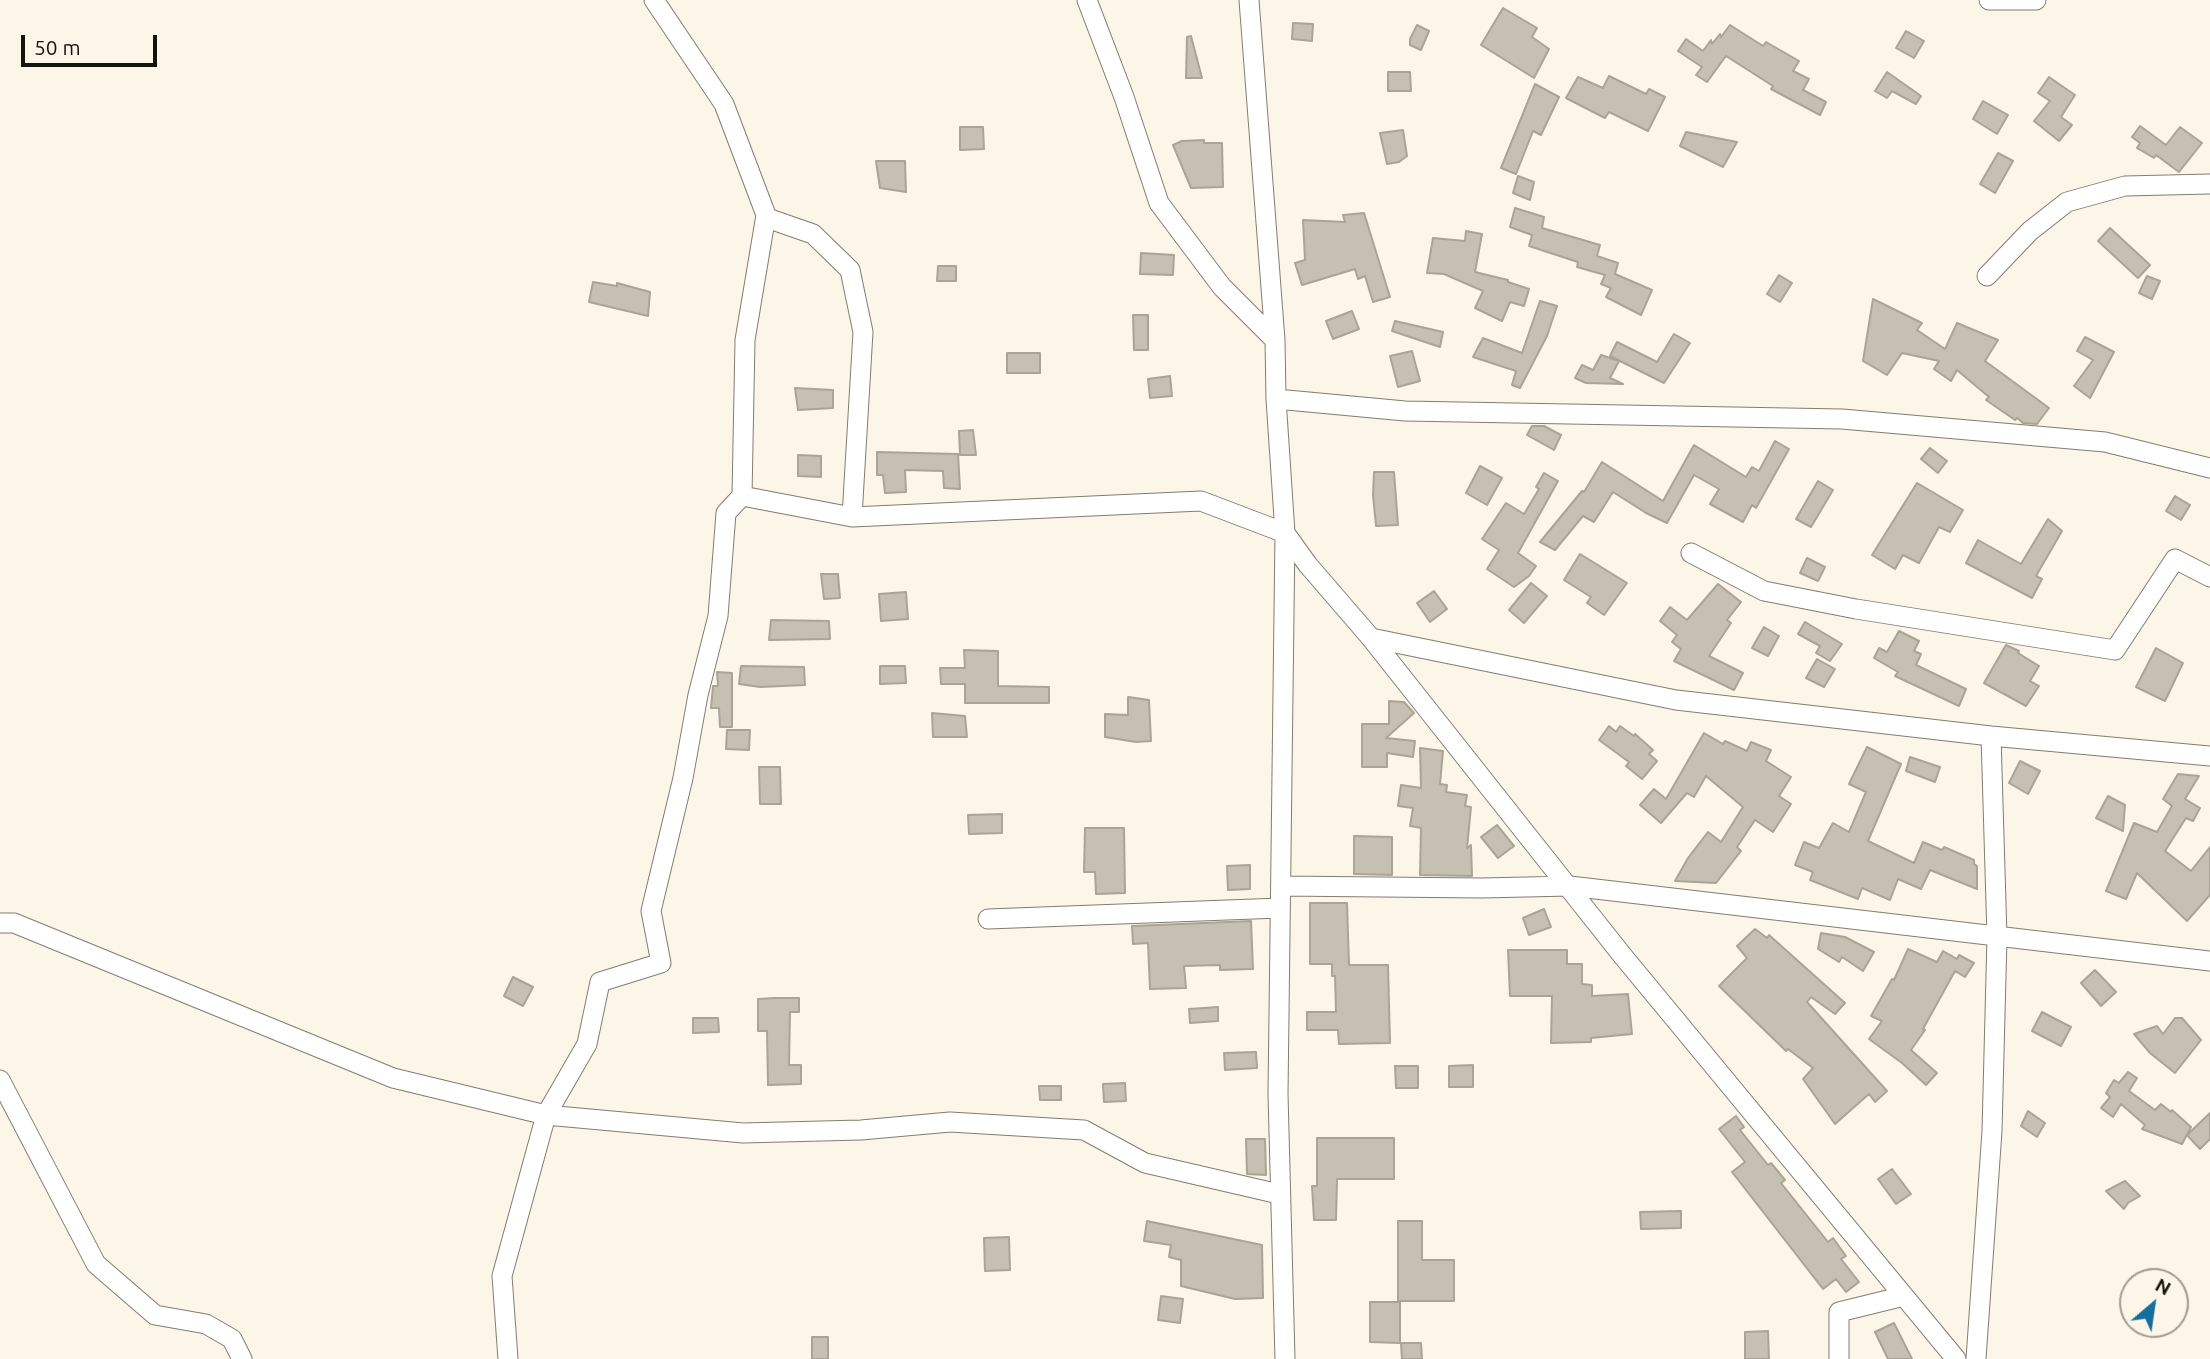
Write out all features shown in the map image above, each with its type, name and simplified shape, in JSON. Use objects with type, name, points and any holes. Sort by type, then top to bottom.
[{"type":"street","points":[[508,1359],[502,1276],[546,1115],[587,1044],[600,982],[661,963],[651,911],[718,616],[726,513],[743,496],[745,340],[766,215],[724,104],[654,0]]},
{"type":"street","points":[[1087,0],[1124,97],[1158,203],[1222,287],[1275,340]]},
{"type":"street","points":[[1249,0],[1275,340],[1285,533],[1279,1194],[1285,1359]]},
{"type":"street","points":[[1989,0],[2036,0]]},
{"type":"street","points":[[1987,276],[2030,232],[2067,202],[2125,186],[2210,184]]},
{"type":"street","points":[[767,218],[813,234],[850,270],[863,332],[852,517]]},
{"type":"street","points":[[1276,399],[1405,411],[1842,419],[2105,442],[2210,468]]},
{"type":"street","points":[[743,496],[852,517],[1200,501],[1285,533],[1308,565],[1371,638],[1570,886],[1622,955],[1956,1359]]},
{"type":"street","points":[[1691,553],[1764,591],[1856,609],[2115,650],[2175,559],[2210,577]]},
{"type":"street","points":[[1371,638],[1676,700],[1991,736],[2210,756]]},
{"type":"street","points":[[1976,1359],[1992,1131],[1997,937],[1991,736]]},
{"type":"street","points":[[1281,886],[1570,886],[2210,961]]},
{"type":"street","points":[[988,919],[1280,908]]},
{"type":"street","points":[[0,923],[14,923],[393,1078],[546,1115],[743,1133],[861,1130],[950,1122],[1084,1130],[1145,1163],[1279,1194]]},
{"type":"street","points":[[0,1080],[96,1264],[155,1315],[206,1324],[232,1339],[242,1359]]},
{"type":"street","points":[[1839,1359],[1839,1312],[1904,1296]]},
{"type":"building","points":[[1503,8],[1537,28],[1532,37],[1549,49],[1534,78],[1481,45]]},
{"type":"building","points":[[1293,23],[1313,24],[1312,41],[1292,39]]},
{"type":"building","points":[[1417,25],[1429,31],[1421,50],[1410,45]]},
{"type":"building","points":[[1730,25],[1763,46],[1766,42],[1799,61],[1793,71],[1809,79],[1803,90],[1826,102],[1820,115],[1771,89],[1773,86],[1726,56],[1707,82],[1696,75],[1702,67],[1678,51],[1686,39],[1703,51],[1711,40],[1712,44],[1720,34],[1721,37]]},
{"type":"building","points":[[1906,31],[1924,41],[1914,58],[1896,48]]},
{"type":"building","points":[[1191,36],[1202,78],[1186,78],[1187,37]]},
{"type":"building","points":[[1388,72],[1410,72],[1411,91],[1388,91]]},
{"type":"building","points":[[1887,72],[1921,96],[1916,104],[1892,91],[1887,98],[1875,91]]},
{"type":"building","points":[[1609,76],[1646,94],[1649,89],[1665,97],[1648,131],[1609,112],[1605,118],[1566,98],[1578,77],[1603,88]]},
{"type":"building","points":[[2049,77],[2075,95],[2061,117],[2072,125],[2059,141],[2034,121],[2050,101],[2038,93]]},
{"type":"building","points":[[1535,84],[1559,97],[1541,135],[1533,131],[1516,174],[1501,168]]},
{"type":"building","points":[[1983,101],[2008,115],[1997,134],[1973,119]]},
{"type":"building","points":[[2140,126],[2166,145],[2180,127],[2202,143],[2179,172],[2156,155],[2154,158],[2137,148],[2140,143],[2132,137]]},
{"type":"building","points":[[960,127],[983,127],[984,149],[960,150]]},
{"type":"building","points":[[1403,130],[1407,156],[1399,162],[1387,164],[1380,133]]},
{"type":"building","points":[[1686,132],[1737,142],[1723,167],[1680,146]]},
{"type":"building","points":[[1204,140],[1204,143],[1222,143],[1223,187],[1191,188],[1173,145],[1182,141]]},
{"type":"building","points":[[1998,153],[2013,161],[1995,193],[1980,184]]},
{"type":"building","points":[[876,161],[905,161],[906,192],[880,188]]},
{"type":"building","points":[[1518,176],[1534,182],[1530,200],[1513,193]]},
{"type":"building","points":[[1515,208],[1544,217],[1542,228],[1600,245],[1597,256],[1618,263],[1615,274],[1652,290],[1641,315],[1606,297],[1611,288],[1601,284],[1605,275],[1577,267],[1578,262],[1529,246],[1532,235],[1510,227]]},
{"type":"building","points":[[1364,213],[1390,297],[1373,302],[1365,276],[1358,279],[1355,269],[1302,285],[1295,263],[1305,260],[1303,220],[1345,222],[1343,215]]},
{"type":"building","points":[[2110,228],[2150,265],[2138,278],[2098,241]]},
{"type":"building","points":[[1466,231],[1482,234],[1475,272],[1508,280],[1529,289],[1524,306],[1510,302],[1502,321],[1475,308],[1483,291],[1444,274],[1427,273],[1433,238],[1465,241]]},
{"type":"building","points":[[1141,253],[1174,255],[1173,275],[1140,274]]},
{"type":"building","points":[[938,266],[956,266],[956,281],[937,281]]},
{"type":"building","points":[[1779,275],[1792,283],[1780,302],[1767,294]]},
{"type":"building","points":[[2147,276],[2160,281],[2152,299],[2139,293]]},
{"type":"building","points":[[593,282],[617,286],[617,283],[650,292],[648,316],[589,302]]},
{"type":"building","points":[[1873,299],[1922,323],[1917,330],[1945,349],[1957,323],[1998,340],[1985,361],[2049,408],[2037,424],[2023,423],[1986,400],[1989,397],[1957,370],[1951,381],[1934,369],[1939,361],[1902,353],[1887,375],[1863,361]]},
{"type":"building","points":[[1540,301],[1557,306],[1547,336],[1520,388],[1512,385],[1516,371],[1473,357],[1483,338],[1522,353]]},
{"type":"building","points":[[1352,311],[1359,329],[1333,339],[1326,321]]},
{"type":"building","points":[[1133,315],[1148,315],[1148,350],[1134,350]]},
{"type":"building","points":[[1395,321],[1443,332],[1440,347],[1392,331]]},
{"type":"building","points":[[1674,334],[1690,343],[1664,383],[1610,356],[1617,342],[1657,362]]},
{"type":"building","points":[[2085,337],[2114,352],[2090,398],[2074,386],[2093,360],[2077,351]]},
{"type":"building","points":[[1412,351],[1420,381],[1398,387],[1390,356]]},
{"type":"building","points":[[1007,353],[1040,353],[1040,373],[1007,373]]},
{"type":"building","points":[[1601,355],[1619,361],[1610,378],[1623,384],[1586,383],[1575,378],[1582,365],[1593,370]]},
{"type":"building","points":[[1170,376],[1172,396],[1150,398],[1148,379]]},
{"type":"building","points":[[795,388],[833,390],[833,408],[798,410]]},
{"type":"building","points":[[1532,426],[1544,426],[1561,435],[1554,450],[1527,435]]},
{"type":"building","points":[[973,430],[976,455],[960,455],[959,431]]},
{"type":"building","points":[[1775,441],[1789,449],[1756,508],[1752,505],[1743,522],[1710,504],[1719,489],[1694,475],[1667,523],[1613,492],[1594,522],[1583,516],[1555,550],[1540,542],[1582,491],[1584,492],[1602,462],[1663,501],[1694,445],[1746,477],[1752,467],[1759,471]]},
{"type":"building","points":[[1930,448],[1947,461],[1938,473],[1921,459]]},
{"type":"building","points":[[877,452],[958,454],[960,489],[944,488],[943,471],[905,470],[906,492],[885,493],[883,475],[877,475]]},
{"type":"building","points":[[798,455],[821,456],[821,477],[798,476]]},
{"type":"building","points":[[1480,466],[1502,478],[1487,505],[1466,493]]},
{"type":"building","points":[[1374,472],[1394,472],[1398,525],[1376,526]]},
{"type":"building","points":[[1544,473],[1558,481],[1518,553],[1536,566],[1529,576],[1514,587],[1487,569],[1499,550],[1482,539],[1506,503],[1524,514],[1539,489],[1536,487]]},
{"type":"building","points":[[1818,481],[1833,490],[1811,527],[1796,519]]},
{"type":"building","points":[[1917,483],[1963,510],[1950,532],[1939,527],[1919,563],[1903,555],[1895,569],[1872,555]]},
{"type":"building","points":[[2175,496],[2190,505],[2181,520],[2166,511]]},
{"type":"building","points":[[2048,519],[2062,531],[2036,576],[2042,579],[2032,598],[1966,563],[1978,540],[2021,564]]},
{"type":"building","points":[[1580,554],[1627,583],[1604,615],[1587,603],[1591,597],[1564,580]]},
{"type":"building","points":[[1807,558],[1825,567],[1818,581],[1800,573]]},
{"type":"building","points":[[821,574],[838,574],[840,598],[824,599]]},
{"type":"building","points":[[1531,583],[1547,596],[1524,623],[1509,610]]},
{"type":"building","points":[[1718,584],[1741,602],[1727,620],[1731,623],[1709,656],[1743,673],[1734,690],[1674,661],[1681,649],[1672,642],[1677,635],[1660,621],[1670,607],[1687,620]]},
{"type":"building","points":[[1434,591],[1447,609],[1430,622],[1417,603]]},
{"type":"building","points":[[906,592],[908,619],[881,621],[879,594]]},
{"type":"building","points":[[771,620],[829,621],[830,639],[769,640]]},
{"type":"building","points":[[1805,622],[1842,644],[1830,661],[1816,653],[1820,646],[1798,634]]},
{"type":"building","points":[[1764,627],[1779,636],[1768,656],[1752,648]]},
{"type":"building","points":[[1899,631],[1919,641],[1914,651],[1921,654],[1916,665],[1966,689],[1959,706],[1895,676],[1898,672],[1874,658],[1879,648],[1887,652]]},
{"type":"building","points":[[2006,645],[2039,666],[2030,681],[2039,686],[2026,706],[1984,683]]},
{"type":"building","points":[[2156,648],[2183,663],[2165,701],[2136,687]]},
{"type":"building","points":[[964,650],[998,651],[998,686],[1049,687],[1049,703],[965,703],[965,684],[941,684],[940,668],[965,668]]},
{"type":"building","points":[[1817,659],[1835,669],[1824,687],[1806,678]]},
{"type":"building","points":[[741,666],[804,667],[805,685],[760,687],[739,684]]},
{"type":"building","points":[[880,666],[905,666],[906,683],[880,684]]},
{"type":"building","points":[[717,672],[732,673],[732,727],[720,727],[719,708],[711,708],[713,686],[718,686]]},
{"type":"building","points":[[1128,697],[1149,700],[1151,741],[1136,742],[1105,737],[1105,714],[1128,715]]},
{"type":"building","points":[[1389,701],[1404,702],[1414,713],[1386,738],[1415,741],[1413,757],[1387,753],[1387,767],[1362,767],[1362,724],[1389,724]]},
{"type":"building","points":[[932,713],[965,716],[967,737],[933,737]]},
{"type":"building","points":[[1609,726],[1616,732],[1620,726],[1634,736],[1635,734],[1653,750],[1649,754],[1657,761],[1642,779],[1626,766],[1629,762],[1599,740]]},
{"type":"building","points":[[727,730],[750,730],[749,750],[726,749]]},
{"type":"building","points":[[1704,733],[1723,744],[1725,741],[1747,751],[1751,742],[1771,750],[1766,761],[1791,777],[1779,796],[1791,804],[1773,832],[1755,820],[1737,847],[1741,851],[1716,883],[1675,881],[1708,832],[1721,842],[1743,807],[1706,776],[1694,797],[1687,793],[1661,823],[1640,805],[1654,789],[1666,799]]},
{"type":"building","points":[[1867,747],[1901,764],[1868,841],[1914,863],[1923,842],[1942,850],[1944,847],[1974,860],[1977,866],[1977,889],[1930,870],[1921,889],[1898,879],[1890,900],[1862,888],[1858,899],[1810,880],[1813,872],[1795,865],[1804,842],[1819,848],[1833,823],[1849,832],[1866,792],[1849,784]]},
{"type":"building","points":[[1420,748],[1443,751],[1440,784],[1447,785],[1446,792],[1467,795],[1465,806],[1471,807],[1467,848],[1471,845],[1472,876],[1420,875],[1421,828],[1410,826],[1413,808],[1398,806],[1401,785],[1421,788]]},
{"type":"building","points":[[1910,757],[1940,767],[1935,782],[1906,771]]},
{"type":"building","points":[[2020,761],[2040,771],[2028,794],[2009,783]]},
{"type":"building","points":[[759,767],[780,767],[781,804],[760,804]]},
{"type":"building","points":[[2178,774],[2199,776],[2185,799],[2200,808],[2193,821],[2186,818],[2165,851],[2191,871],[2210,847],[2210,895],[2187,921],[2137,873],[2126,899],[2106,891],[2134,823],[2157,832],[2172,806],[2163,799]]},
{"type":"building","points":[[2108,796],[2125,805],[2123,831],[2096,818]]},
{"type":"building","points":[[1002,814],[1002,833],[969,834],[968,815]]},
{"type":"building","points":[[1497,825],[1514,846],[1498,858],[1481,837]]},
{"type":"building","points":[[1085,828],[1124,828],[1125,893],[1096,894],[1095,872],[1084,872]]},
{"type":"building","points":[[1354,836],[1392,837],[1392,875],[1354,874]]},
{"type":"building","points":[[1250,865],[1250,889],[1228,890],[1227,866]]},
{"type":"building","points":[[1310,903],[1347,903],[1349,965],[1388,965],[1390,1043],[1339,1044],[1338,1030],[1307,1030],[1307,1012],[1336,1012],[1332,964],[1310,964]]},
{"type":"building","points":[[1544,909],[1551,927],[1529,935],[1523,918]]},
{"type":"building","points":[[1251,921],[1253,969],[1220,970],[1220,965],[1184,966],[1186,988],[1150,989],[1148,943],[1133,944],[1132,926]]},
{"type":"building","points":[[1755,929],[1767,938],[1769,935],[1845,1003],[1835,1014],[1811,997],[1807,1002],[1887,1091],[1875,1102],[1869,1094],[1835,1124],[1803,1079],[1813,1068],[1788,1049],[1786,1051],[1719,986],[1747,958],[1737,946]]},
{"type":"building","points":[[1821,933],[1845,937],[1874,952],[1863,971],[1842,957],[1839,962],[1818,949]]},
{"type":"building","points":[[1908,949],[1937,962],[1943,951],[1957,959],[1959,955],[1974,963],[1965,977],[1955,971],[1923,1029],[1925,1030],[1911,1050],[1937,1073],[1926,1085],[1869,1039],[1882,1021],[1871,1016],[1892,979],[1894,980]]},
{"type":"building","points":[[1508,950],[1567,950],[1567,964],[1582,964],[1582,984],[1592,985],[1592,996],[1628,994],[1632,1034],[1591,1038],[1591,1042],[1551,1043],[1552,996],[1510,996]]},
{"type":"building","points":[[2095,970],[2116,992],[2101,1006],[2081,983]]},
{"type":"building","points":[[513,977],[533,987],[523,1006],[504,996]]},
{"type":"building","points":[[799,998],[799,1012],[790,1012],[789,1065],[801,1065],[801,1084],[768,1085],[767,1031],[758,1031],[758,999]]},
{"type":"building","points":[[1218,1007],[1218,1021],[1190,1023],[1189,1009]]},
{"type":"building","points":[[2042,1012],[2071,1027],[2061,1046],[2032,1031]]},
{"type":"building","points":[[693,1018],[718,1018],[719,1032],[693,1033]]},
{"type":"building","points":[[2175,1018],[2182,1018],[2201,1040],[2175,1073],[2150,1053],[2134,1034],[2157,1026],[2163,1034]]},
{"type":"building","points":[[1256,1052],[1257,1068],[1225,1070],[1224,1053]]},
{"type":"building","points":[[1473,1065],[1473,1087],[1449,1087],[1449,1066]]},
{"type":"building","points":[[1395,1066],[1418,1066],[1418,1088],[1396,1088]]},
{"type":"building","points":[[2128,1072],[2137,1078],[2129,1091],[2155,1110],[2161,1104],[2171,1112],[2172,1110],[2191,1127],[2182,1144],[2142,1129],[2145,1125],[2121,1104],[2113,1117],[2101,1108],[2110,1097],[2106,1093],[2114,1080],[2119,1083]]},
{"type":"building","points":[[1125,1083],[1126,1101],[1104,1102],[1103,1084]]},
{"type":"building","points":[[1039,1086],[1061,1086],[1061,1100],[1040,1100]]},
{"type":"building","points":[[2028,1111],[2045,1123],[2037,1137],[2021,1126]]},
{"type":"building","points":[[2210,1113],[2210,1139],[2200,1149],[2187,1135]]},
{"type":"building","points":[[1736,1116],[1744,1127],[1740,1130],[1768,1165],[1771,1163],[1785,1180],[1781,1183],[1828,1242],[1833,1238],[1846,1256],[1841,1259],[1859,1282],[1846,1292],[1836,1279],[1823,1289],[1732,1172],[1745,1162],[1719,1129]]},
{"type":"building","points":[[1317,1138],[1394,1138],[1394,1179],[1337,1179],[1336,1220],[1314,1220],[1312,1186],[1317,1186]]},
{"type":"building","points":[[1246,1139],[1265,1139],[1266,1175],[1247,1174]]},
{"type":"building","points":[[1892,1169],[1911,1194],[1896,1204],[1878,1179]]},
{"type":"building","points":[[2125,1181],[2140,1196],[2128,1203],[2124,1209],[2106,1191]]},
{"type":"building","points":[[1681,1211],[1681,1228],[1641,1229],[1640,1212]]},
{"type":"building","points":[[1147,1221],[1262,1245],[1263,1298],[1235,1299],[1181,1286],[1181,1260],[1169,1257],[1171,1245],[1144,1241]]},
{"type":"building","points":[[1398,1221],[1422,1221],[1422,1260],[1454,1260],[1454,1301],[1398,1301]]},
{"type":"building","points":[[1009,1237],[1010,1270],[985,1271],[984,1238]]},
{"type":"building","points":[[1161,1296],[1183,1299],[1180,1323],[1158,1320]]},
{"type":"building","points":[[1370,1302],[1400,1302],[1400,1343],[1370,1342]]},
{"type":"building","points":[[1894,1323],[1912,1359],[1888,1359],[1875,1332]]},
{"type":"building","points":[[1768,1331],[1769,1359],[1745,1359],[1745,1332]]},
{"type":"building","points":[[812,1337],[828,1337],[828,1359],[812,1359]]},
{"type":"building","points":[[1401,1343],[1421,1343],[1422,1359],[1402,1359]]}]
